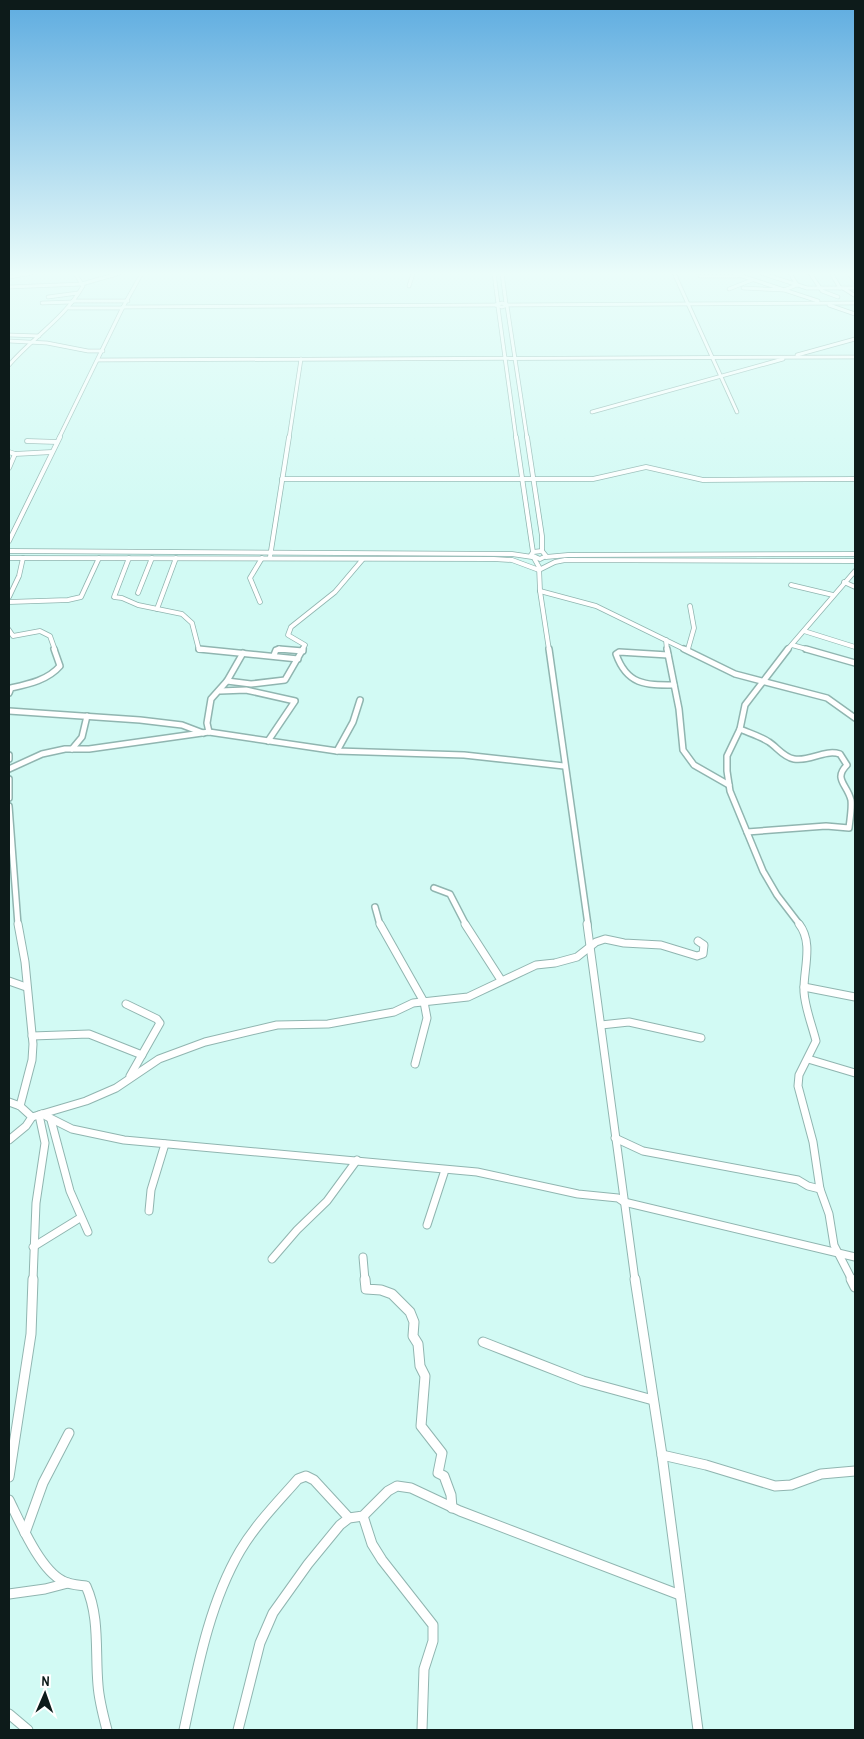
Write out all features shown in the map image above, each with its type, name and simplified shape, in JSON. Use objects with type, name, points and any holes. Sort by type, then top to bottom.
[{"type":"street","points":[[9,541],[102,354]]},
{"type":"street","points":[[711,354],[737,412]]},
{"type":"street","points":[[592,412],[800,354]]},
{"type":"street","points":[[504,357],[531,548],[539,568],[540,591],[555,687],[564,766],[624,1202],[662,1455],[698,1730]]},
{"type":"street","points":[[515,357],[542,536],[544,555],[539,568]]},
{"type":"street","points":[[98,360],[855,357]]},
{"type":"street","points":[[270,556],[301,359]]},
{"type":"street","points":[[27,441],[57,442]]},
{"type":"street","points":[[9,452],[15,454],[52,452]]},
{"type":"street","points":[[9,468],[15,454]]},
{"type":"street","points":[[282,479],[593,479],[646,467],[703,480],[855,479]]},
{"type":"street","points":[[9,551],[363,559],[494,559],[512,560],[539,568],[564,560],[855,561]]},
{"type":"street","points":[[9,558],[262,558],[270,556],[512,554],[855,554]]},
{"type":"street","points":[[533,555],[544,555]]},
{"type":"street","points":[[9,596],[19,576],[23,558]]},
{"type":"street","points":[[9,602],[68,600],[81,597],[99,558]]},
{"type":"street","points":[[130,558],[114,597],[157,609],[174,611],[190,619],[199,650],[274,655],[298,659]]},
{"type":"street","points":[[138,593],[152,558]]},
{"type":"street","points":[[157,609],[176,558]]},
{"type":"street","points":[[260,602],[260,597],[250,580],[260,565],[262,558]]},
{"type":"street","points":[[227,681],[251,684],[286,680],[305,644],[292,640],[288,636],[291,627],[335,592],[363,559]]},
{"type":"street","points":[[855,571],[792,645],[746,705],[740,729],[727,756],[727,771],[730,785],[763,871],[772,888],[804,930],[807,959],[804,987],[816,1041],[799,1075],[798,1086],[813,1142],[820,1189],[836,1251],[855,1287]]},
{"type":"street","points":[[844,582],[855,587]]},
{"type":"street","points":[[792,585],[833,595]]},
{"type":"street","points":[[540,591],[596,606],[688,649],[735,674],[827,698],[855,718]]},
{"type":"street","points":[[688,649],[693,640],[695,629],[690,606]]},
{"type":"street","points":[[9,630],[14,636],[40,631],[50,636],[60,666],[47,675],[23,686],[11,688],[9,693]]},
{"type":"street","points":[[804,631],[855,646]]},
{"type":"street","points":[[666,640],[679,709],[679,734],[684,754],[698,768],[730,785]]},
{"type":"street","points":[[792,645],[855,663]]},
{"type":"street","points":[[274,655],[277,650],[303,651]]},
{"type":"street","points":[[668,655],[619,652],[616,654],[622,671],[632,679],[643,684],[674,685]]},
{"type":"street","points":[[209,732],[207,722],[212,699],[227,681],[243,653]]},
{"type":"street","points":[[220,690],[246,690],[295,701],[268,741]]},
{"type":"street","points":[[337,751],[353,722],[360,700]]},
{"type":"street","points":[[9,711],[182,725],[202,733]]},
{"type":"street","points":[[72,749],[80,742],[85,731],[87,716]]},
{"type":"street","points":[[740,729],[767,740],[786,757],[804,760],[830,752],[840,754],[847,765],[841,771],[840,778],[851,801],[848,828],[826,826],[747,832]]},
{"type":"street","points":[[9,769],[42,754],[209,732],[299,747],[337,751],[464,755],[564,766]]},
{"type":"street","points":[[9,779],[9,798]]},
{"type":"street","points":[[9,806],[17,918],[25,962],[33,1052],[20,1106]]},
{"type":"street","points":[[434,888],[450,894],[464,922],[501,980]]},
{"type":"street","points":[[375,907],[378,921],[424,1002],[427,1018],[415,1064]]},
{"type":"street","points":[[9,1140],[38,1115],[86,1101],[116,1088],[160,1059],[205,1042],[276,1024],[328,1024],[394,1012],[413,1002],[476,995],[501,980],[536,965],[555,963],[577,957],[605,939],[624,943],[661,945],[697,956],[703,954],[705,949],[704,945],[698,941]]},
{"type":"street","points":[[9,981],[26,987]]},
{"type":"street","points":[[804,987],[855,997]]},
{"type":"street","points":[[126,1004],[159,1021],[159,1026],[129,1078]]},
{"type":"street","points":[[601,1026],[629,1022],[701,1038]]},
{"type":"street","points":[[32,1036],[89,1034],[142,1055]]},
{"type":"street","points":[[808,1059],[855,1073]]},
{"type":"street","points":[[9,1102],[50,1120],[94,1135],[124,1140],[357,1160],[487,1174],[578,1194],[618,1198],[624,1202],[699,1221],[836,1251],[855,1257]]},
{"type":"street","points":[[9,1477],[13,1416],[31,1334],[33,1247],[36,1203],[44,1142],[38,1115]]},
{"type":"street","points":[[50,1120],[80,1218],[88,1232]]},
{"type":"street","points":[[615,1138],[644,1150],[798,1180],[808,1186],[820,1189]]},
{"type":"street","points":[[149,1211],[151,1190],[165,1144]]},
{"type":"street","points":[[272,1259],[297,1230],[327,1201],[357,1160]]},
{"type":"street","points":[[427,1225],[445,1170]]},
{"type":"street","points":[[33,1247],[80,1218]]},
{"type":"street","points":[[362,1258],[366,1289],[381,1290],[392,1294],[410,1312],[414,1322],[413,1336],[418,1344],[420,1366],[425,1376],[421,1426],[442,1453],[438,1473],[444,1476],[451,1495],[452,1508]]},
{"type":"street","points":[[484,1342],[592,1385],[621,1394],[653,1400]]},
{"type":"street","points":[[25,1533],[43,1483],[69,1433]]},
{"type":"street","points":[[662,1455],[706,1465],[775,1486],[791,1485],[821,1474],[855,1471]]},
{"type":"street","points":[[184,1730],[192,1691],[212,1620],[240,1552],[258,1527],[298,1479],[306,1476],[314,1480],[349,1518]]},
{"type":"street","points":[[238,1730],[260,1643],[273,1613],[308,1564],[340,1525],[349,1518],[363,1516],[388,1491],[397,1486],[411,1488],[452,1508],[680,1595]]},
{"type":"street","points":[[9,1500],[25,1533],[53,1574],[68,1584]]},
{"type":"street","points":[[363,1516],[372,1544],[382,1560],[433,1625],[433,1641],[424,1669],[422,1730]]},
{"type":"street","points":[[9,1594],[68,1584],[86,1586],[90,1593],[94,1614],[99,1697],[107,1730]]},
{"type":"street","points":[[9,1714],[28,1730]]}]
